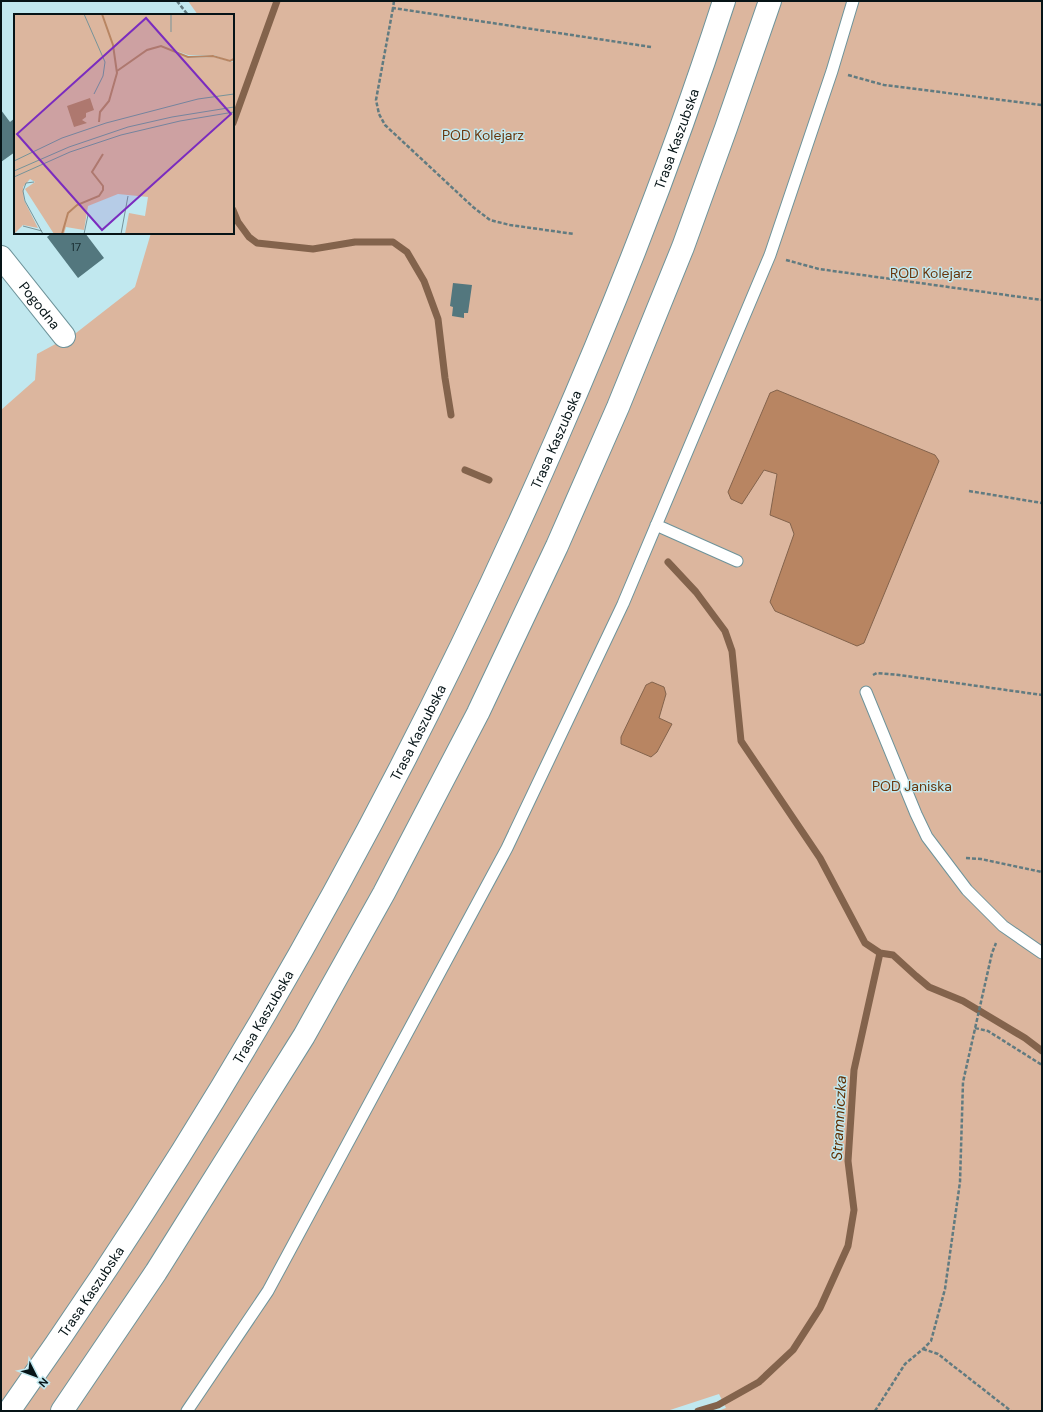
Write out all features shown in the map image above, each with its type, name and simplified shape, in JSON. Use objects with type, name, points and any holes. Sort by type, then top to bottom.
[{"type":"main road","name":"Trasa Kaszubska","points":[[9,1411],[75,1316],[205,1116],[315,928],[413,745],[523,515],[593,353],[647,219],[724,1]]},
{"type":"main road","points":[[62,1411],[160,1266],[304,1036],[384,893],[478,713],[557,546],[641,351],[694,218],[770,1]]},
{"type":"main road","name":"Pogodna","points":[[1,257],[64,336]]},
{"type":"lane","points":[[187,1411],[268,1291],[507,848],[623,604],[770,255],[832,71],[853,1]]},
{"type":"lane","points":[[656,526],[737,561]]},
{"type":"lane","points":[[866,692],[916,814],[927,837],[967,890],[1002,926],[1042,953]]},
{"type":"path","points":[[176,1],[187,14]]},
{"type":"path","points":[[394,1],[394,8],[376,100],[379,114],[385,125],[473,207],[490,220],[510,225],[574,234]]},
{"type":"path","points":[[394,8],[650,47]]},
{"type":"path","points":[[832,71],[884,85],[1042,105]]},
{"type":"path","points":[[770,255],[819,269],[1042,300]]},
{"type":"path","points":[[969,491],[1042,503]]},
{"type":"path","points":[[866,692],[867,678],[877,673],[1042,695]]},
{"type":"path","points":[[946,862],[960,857],[981,859],[1042,872]]},
{"type":"path","points":[[875,1411],[905,1364],[931,1341],[945,1289],[960,1182],[963,1082],[992,953],[1002,926]]},
{"type":"path","points":[[975,1028],[988,1031],[1042,1065]]},
{"type":"path","points":[[923,1349],[938,1354],[1011,1411]]},
{"type":"green space","points":[[188,1],[1042,1],[1042,1411],[718,1411],[726,1408],[719,1394],[667,1411],[1,1411],[1,410],[35,380],[37,354],[76,333],[135,287],[151,234],[234,234],[234,14],[197,14]]},
{"type":"shaded area","points":[[777,390],[935,455],[939,461],[864,643],[857,646],[775,611],[770,602],[794,534],[790,523],[770,515],[777,474],[764,470],[742,504],[731,499],[728,492],[770,393]]},
{"type":"shaded area","points":[[652,682],[664,687],[666,694],[659,718],[672,724],[657,752],[651,757],[621,744],[621,737],[646,685]]},
{"type":"building","points":[[1,110],[10,122],[14,119],[14,153],[1,162]]},
{"type":"building","points":[[51,234],[86,234],[104,258],[78,278],[47,237]]},
{"type":"building","points":[[453,283],[472,285],[468,313],[464,313],[464,318],[452,316],[453,307],[450,306]]},
{"type":"waterway","points":[[234,120],[277,1]]},
{"type":"waterway","points":[[234,212],[238,222],[249,237],[257,243],[313,249],[355,242],[393,242],[407,252],[424,281],[438,319],[451,415]]},
{"type":"waterway","points":[[465,470],[489,480]]},
{"type":"waterway","points":[[668,562],[696,592],[725,631],[732,651],[741,741],[820,858],[865,943],[880,953],[893,955],[929,987],[963,1001],[1025,1038],[1042,1051]]},
{"type":"waterway","name":"Stramniczka","points":[[698,1411],[718,1405],[759,1382],[793,1350],[820,1308],[848,1246],[854,1210],[848,1161],[854,1070],[880,953]]},
{"type":"park label","name":"POD Kolejarz","points":[[483,135]]},
{"type":"park label","name":"ROD Kolejarz","points":[[931,273]]},
{"type":"park label","name":"POD Janiska","points":[[912,786]]}]
